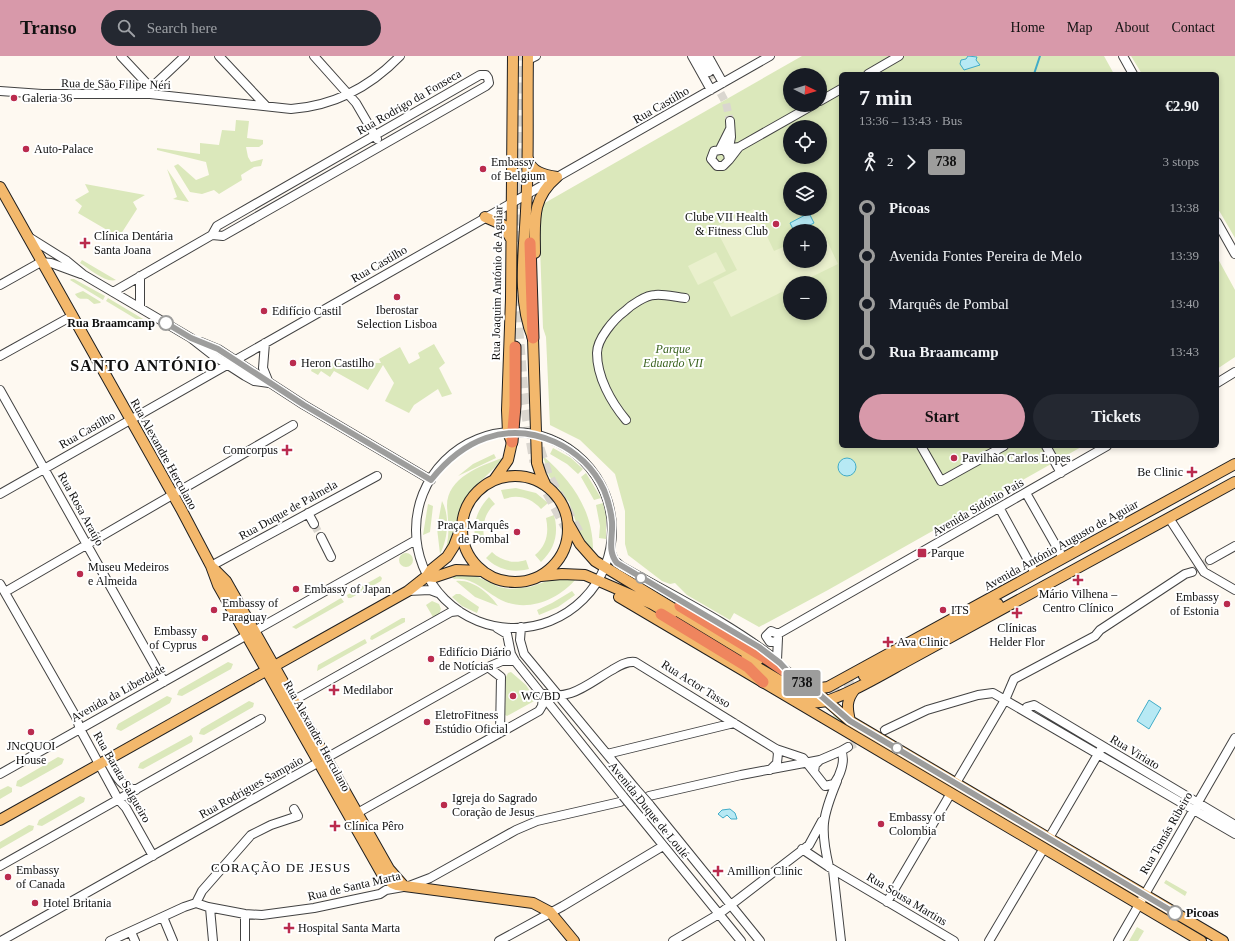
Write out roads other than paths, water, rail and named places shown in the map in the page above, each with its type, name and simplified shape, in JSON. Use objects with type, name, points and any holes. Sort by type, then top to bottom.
[{"type":"highway","points":[[530,242],[533,338]]},
{"type":"highway","points":[[511,436],[515,348]]},
{"type":"highway","points":[[680,606],[799,681]]},
{"type":"highway","points":[[661,614],[748,667],[763,682]]},
{"type":"main road","name":"Rua Joaquim António de Aguiar","points":[[494,480],[508,460],[511,436],[508,346],[512,202],[513,56]]},
{"type":"main road","points":[[531,58],[524,262],[525,310],[533,338]]},
{"type":"main road","points":[[527,150],[529,162],[533,168],[543,174],[557,177]]},
{"type":"main road","points":[[546,486],[538,469],[536,436],[533,338],[536,309],[535,229],[536,210],[541,195],[548,185],[557,177]]},
{"type":"main road","name":"Rua Alexandre Herculano","points":[[0,187],[211,566],[226,581],[250,633],[385,872],[406,885]]},
{"type":"main road","points":[[526,212],[535,229]]},
{"type":"main road","points":[[485,217],[503,225],[511,240]]},
{"type":"main road","name":"Avenida António Augusto de Aguiar","points":[[813,689],[818,690],[828,687],[1235,464]]},
{"type":"main road","points":[[568,523],[568,534],[564,551],[554,566],[541,576],[530,581],[513,583],[497,580],[482,571],[473,562],[466,551],[462,538],[464,514],[472,498],[479,489],[494,480],[507,476],[521,476],[534,479],[546,486],[561,502],[568,523],[584,549],[605,567],[760,661],[813,689],[850,721],[1223,941]]},
{"type":"main road","name":"Avenida António Augusto de Aguiar","points":[[826,701],[855,689],[1235,482]]},
{"type":"main road","points":[[1187,491],[1188,499],[1194,504]]},
{"type":"main road","points":[[1169,518],[1168,510],[1171,500]]},
{"type":"main road","points":[[1150,511],[1157,516],[1156,525]]},
{"type":"main road","points":[[0,820],[408,591],[427,576],[431,570],[449,554],[462,525]]},
{"type":"main road","points":[[1102,537],[1108,543],[1109,550]]},
{"type":"main road","points":[[427,576],[435,577],[456,570],[482,571]]},
{"type":"main road","points":[[541,576],[574,574],[585,575],[654,605],[813,700],[819,703],[826,701]]},
{"type":"main road","points":[[598,581],[607,589],[658,621],[828,719],[844,730],[1201,941]]},
{"type":"main road","name":"Avenida António Augusto de Aguiar","points":[[864,676],[986,609],[1006,600],[1030,593]]},
{"type":"main road","points":[[850,721],[848,699],[855,689]]},
{"type":"main road","points":[[406,885],[533,903],[550,912],[574,941]]},
{"type":"street","points":[[121,56],[151,91],[185,56]]},
{"type":"street","points":[[219,56],[266,106]]},
{"type":"street","points":[[314,56],[356,103],[380,146]]},
{"type":"street","points":[[388,56],[394,62]]},
{"type":"street","name":"Rua de São Filipe Néri","points":[[0,91],[42,94],[151,91],[255,105],[305,108],[318,106],[349,95],[400,56]]},
{"type":"street","points":[[692,56],[711,90]]},
{"type":"street","points":[[700,56],[709,72]]},
{"type":"street","points":[[708,56],[723,83]]},
{"type":"street","name":"Rua Castilho","points":[[0,494],[770,56]]},
{"type":"street","points":[[871,72],[899,56]]},
{"type":"street","points":[[1123,56],[1133,72]]},
{"type":"street","name":"Rua Rodrigo da Fonseca","points":[[113,292],[212,235],[217,226],[480,75],[484,75],[488,78],[489,83],[486,86],[223,236],[212,235]]},
{"type":"street","points":[[827,97],[839,91]]},
{"type":"street","points":[[730,124],[726,152],[739,147],[802,112]]},
{"type":"street","points":[[1219,226],[1235,254]]},
{"type":"street","points":[[26,235],[67,261],[84,275],[191,338],[228,365],[254,381],[269,383]]},
{"type":"street","points":[[0,285],[41,262],[51,263],[84,275]]},
{"type":"street","points":[[140,276],[140,308]]},
{"type":"street","points":[[626,420],[616,408],[603,382],[597,352],[603,336],[615,319],[628,308],[643,300],[654,295],[685,298]]},
{"type":"street","points":[[0,356],[72,316]]},
{"type":"street","points":[[191,338],[218,349],[269,383],[431,480]]},
{"type":"street","points":[[265,343],[264,368],[269,383]]},
{"type":"street","points":[[1219,381],[1235,372]]},
{"type":"street","name":"Rua Rosa Araújo","points":[[0,390],[164,682]]},
{"type":"street","points":[[5,592],[293,425]]},
{"type":"street","points":[[536,436],[558,442],[584,460],[595,473],[604,491],[611,514],[612,536],[610,550],[605,567],[598,581],[586,596],[564,612],[544,622],[521,627],[492,626],[472,619],[459,611],[438,593],[427,576],[416,540],[416,524],[420,500],[431,480],[446,462],[467,447],[487,438],[536,436]]},
{"type":"street","points":[[922,448],[941,481],[1000,448]]},
{"type":"street","points":[[1047,448],[1061,473]]},
{"type":"street","name":"Avenida Sidónio Pais","points":[[777,660],[777,638],[1104,448]]},
{"type":"street","name":"Rua Duque de Palmela","points":[[211,566],[308,512],[377,476]]},
{"type":"street","points":[[1026,493],[1063,558]]},
{"type":"street","points":[[1000,508],[1035,573]]},
{"type":"street","points":[[308,512],[314,524]]},
{"type":"street","points":[[1169,518],[1204,572],[1235,590]]},
{"type":"street","points":[[321,537],[332,556]]},
{"type":"street","name":"Avenida da Liberdade","points":[[0,774],[416,540]]},
{"type":"street","points":[[1210,560],[1235,546]]},
{"type":"street","points":[[610,550],[614,560],[621,566],[731,629],[777,660],[789,674]]},
{"type":"street","points":[[956,783],[1005,700],[1014,679],[1095,636],[1100,630],[1185,574],[1192,572]]},
{"type":"street","name":"Rua Barata Salgueiro","points":[[0,584],[76,717],[80,729],[103,762],[118,799],[126,808],[153,856]]},
{"type":"street","points":[[408,591],[430,590],[438,593]]},
{"type":"street","points":[[289,703],[451,612],[459,611]]},
{"type":"street","name":"Avenida Duque de Loulé","points":[[492,626],[502,630],[506,634],[511,654],[515,661],[621,799],[632,807],[741,941]]},
{"type":"street","name":"Avenida Duque de Loulé","points":[[521,627],[520,640],[523,651],[635,788],[649,800],[760,941]]},
{"type":"street","name":"Rua Rodrigues Sampaio","points":[[1,941],[488,667],[502,661],[515,661]]},
{"type":"street","name":"Rua Actor Tasso","points":[[560,697],[570,694],[622,664],[630,662],[639,664],[776,749],[801,756],[808,763]]},
{"type":"street","points":[[488,667],[499,674],[501,678],[500,733]]},
{"type":"street","name":"Rua Viriato","points":[[885,730],[927,710],[978,695],[993,693],[1100,750],[1196,807],[1235,834]]},
{"type":"street","points":[[353,816],[539,711],[542,706],[541,695],[560,697]]},
{"type":"street","points":[[0,866],[261,719]]},
{"type":"street","points":[[607,754],[734,723]]},
{"type":"street","name":"Rua Tomás Ribeiro","points":[[1118,941],[1235,738]]},
{"type":"street","points":[[770,770],[777,763],[778,753],[776,749]]},
{"type":"street","points":[[649,800],[724,779],[820,760],[845,749],[837,780],[817,823],[802,849]]},
{"type":"street","points":[[1049,838],[1100,750]]},
{"type":"street","points":[[814,772],[815,765],[820,760]]},
{"type":"street","points":[[103,762],[120,782],[126,787],[136,790]]},
{"type":"street","points":[[673,941],[731,906],[809,845],[822,821],[827,801],[825,790],[808,763]]},
{"type":"street","points":[[821,783],[825,786],[829,786],[837,780]]},
{"type":"street","points":[[887,902],[951,793]]},
{"type":"street","name":"Rua de Santa Marta","points":[[196,903],[210,908],[245,914],[262,915],[314,908],[380,894],[386,890],[430,878],[516,830],[537,821],[621,799]]},
{"type":"street","name":"Rua Viriato","points":[[1196,807],[1235,825]]},
{"type":"street","points":[[110,941],[196,903],[202,891],[252,835],[296,812]]},
{"type":"street","points":[[822,821],[824,847],[831,868],[840,941]]},
{"type":"street","points":[[499,941],[563,906],[663,846]]},
{"type":"street","points":[[989,941],[1044,848]]},
{"type":"street","name":"Rua Sousa Martins","points":[[802,849],[887,902],[954,941]]},
{"type":"street","points":[[210,908],[213,941]]},
{"type":"street","points":[[245,914],[245,941]]},
{"type":"street","points":[[163,917],[173,941]]},
{"type":"street","points":[[131,932],[135,941]]},
{"type":"water","points":[[968,56],[977,57],[976,60],[980,65],[964,70],[960,64],[961,60],[966,59]]},
{"type":"water","points":[[803,216],[810,216],[814,223],[790,224]]},
{"type":"water","points":[[847,458],[853,461],[856,467],[853,473],[847,476],[841,473],[838,467],[841,461]]},
{"type":"water","points":[[1149,700],[1161,708],[1149,729],[1137,721]]},
{"type":"water","points":[[730,809],[735,813],[737,819],[731,819],[727,815],[723,818],[718,814],[722,810]]},
{"type":"waterway","points":[[1035,72],[1040,56]]},
{"type":"tunnel","points":[[520,242],[522,56]]},
{"type":"tunnel","points":[[709,72],[726,103],[730,121]]},
{"type":"tunnel","points":[[515,295],[523,393],[535,462]]},
{"type":"tunnel","points":[[539,448],[547,474],[578,532]]},
{"type":"tunnel","points":[[540,478],[570,534]]},
{"type":"tunnel","points":[[314,524],[321,537]]},
{"type":"tunnel","points":[[1192,572],[1210,560]]},
{"type":"tunnel","points":[[618,570],[680,606]]},
{"type":"tunnel","points":[[813,695],[829,694],[864,676]]},
{"type":"tunnel","points":[[848,747],[885,730]]},
{"type":"tunnel","points":[[621,802],[649,796]]},
{"type":"place","name":"Galeria 36","points":[[14,98]]},
{"type":"place","name":"Auto-Palace","points":[[26,149]]},
{"type":"place","name":"Embassy of Belgium","points":[[483,169]]},
{"type":"place","name":"Clube VII Health & Fitness Club","points":[[776,224]]},
{"type":"place","name":"Clínica Dentária Santa Joana","points":[[85,243]]},
{"type":"place","name":"Iberostar Selection Lisboa","points":[[397,297]]},
{"type":"place","name":"Edifício Castil","points":[[264,311]]},
{"type":"place","name":"Rua Braamcamp","points":[[166,323]]},
{"type":"place","name":"Heron Castilho","points":[[293,363]]},
{"type":"place","name":"Comcorpus","points":[[287,450]]},
{"type":"place","name":"Pavilhão Carlos Lopes","points":[[954,458]]},
{"type":"place","name":"Be Clinic","points":[[1192,472]]},
{"type":"place","name":"Praça Marquês de Pombal","points":[[517,532]]},
{"type":"place","name":"Parque","points":[[922,553]]},
{"type":"place","name":"Museu Medeiros e Almeida","points":[[80,574]]},
{"type":"place","name":"Mário Vilhena – Centro Clínico","points":[[1078,580]]},
{"type":"place","name":"Embassy of Japan","points":[[296,589]]},
{"type":"place","name":"Embassy of Estonia","points":[[1227,604]]},
{"type":"place","name":"Embassy of Paraguay","points":[[214,610]]},
{"type":"place","name":"ITS","points":[[943,610]]},
{"type":"place","name":"Clínicas Helder Flor","points":[[1017,613]]},
{"type":"place","name":"Embassy of Cyprus","points":[[205,638]]},
{"type":"place","name":"Ava Clinic","points":[[888,642]]},
{"type":"place","name":"Edifício Diário de Notícias","points":[[431,659]]},
{"type":"place","name":"Medilabor","points":[[334,690]]},
{"type":"place","name":"WC/BD","points":[[513,696]]},
{"type":"place","name":"EletroFitness Estúdio Oficial","points":[[427,722]]},
{"type":"place","name":"JNcQUOI House","points":[[31,732]]},
{"type":"place","name":"Igreja do Sagrado Coração de Jesus","points":[[444,805]]},
{"type":"place","name":"Embassy of Colombia","points":[[881,824]]},
{"type":"place","name":"Clínica Pêro","points":[[335,826]]},
{"type":"place","name":"Amillion Clinic","points":[[718,871]]},
{"type":"place","name":"Embassy of Canada","points":[[8,877]]},
{"type":"place","name":"Hotel Britania","points":[[35,903]]},
{"type":"place","name":"Picoas","points":[[1175,913]]},
{"type":"place","name":"Hospital Santa Marta","points":[[289,928]]},
{"type":"district","name":"SANTO ANTÓNIO","points":[[144,365]]},
{"type":"district","name":"CORAÇÃO DE JESUS","points":[[281,867]]},
{"type":"park label","name":"Parque Eduardo VII","points":[[673,356]]}]
